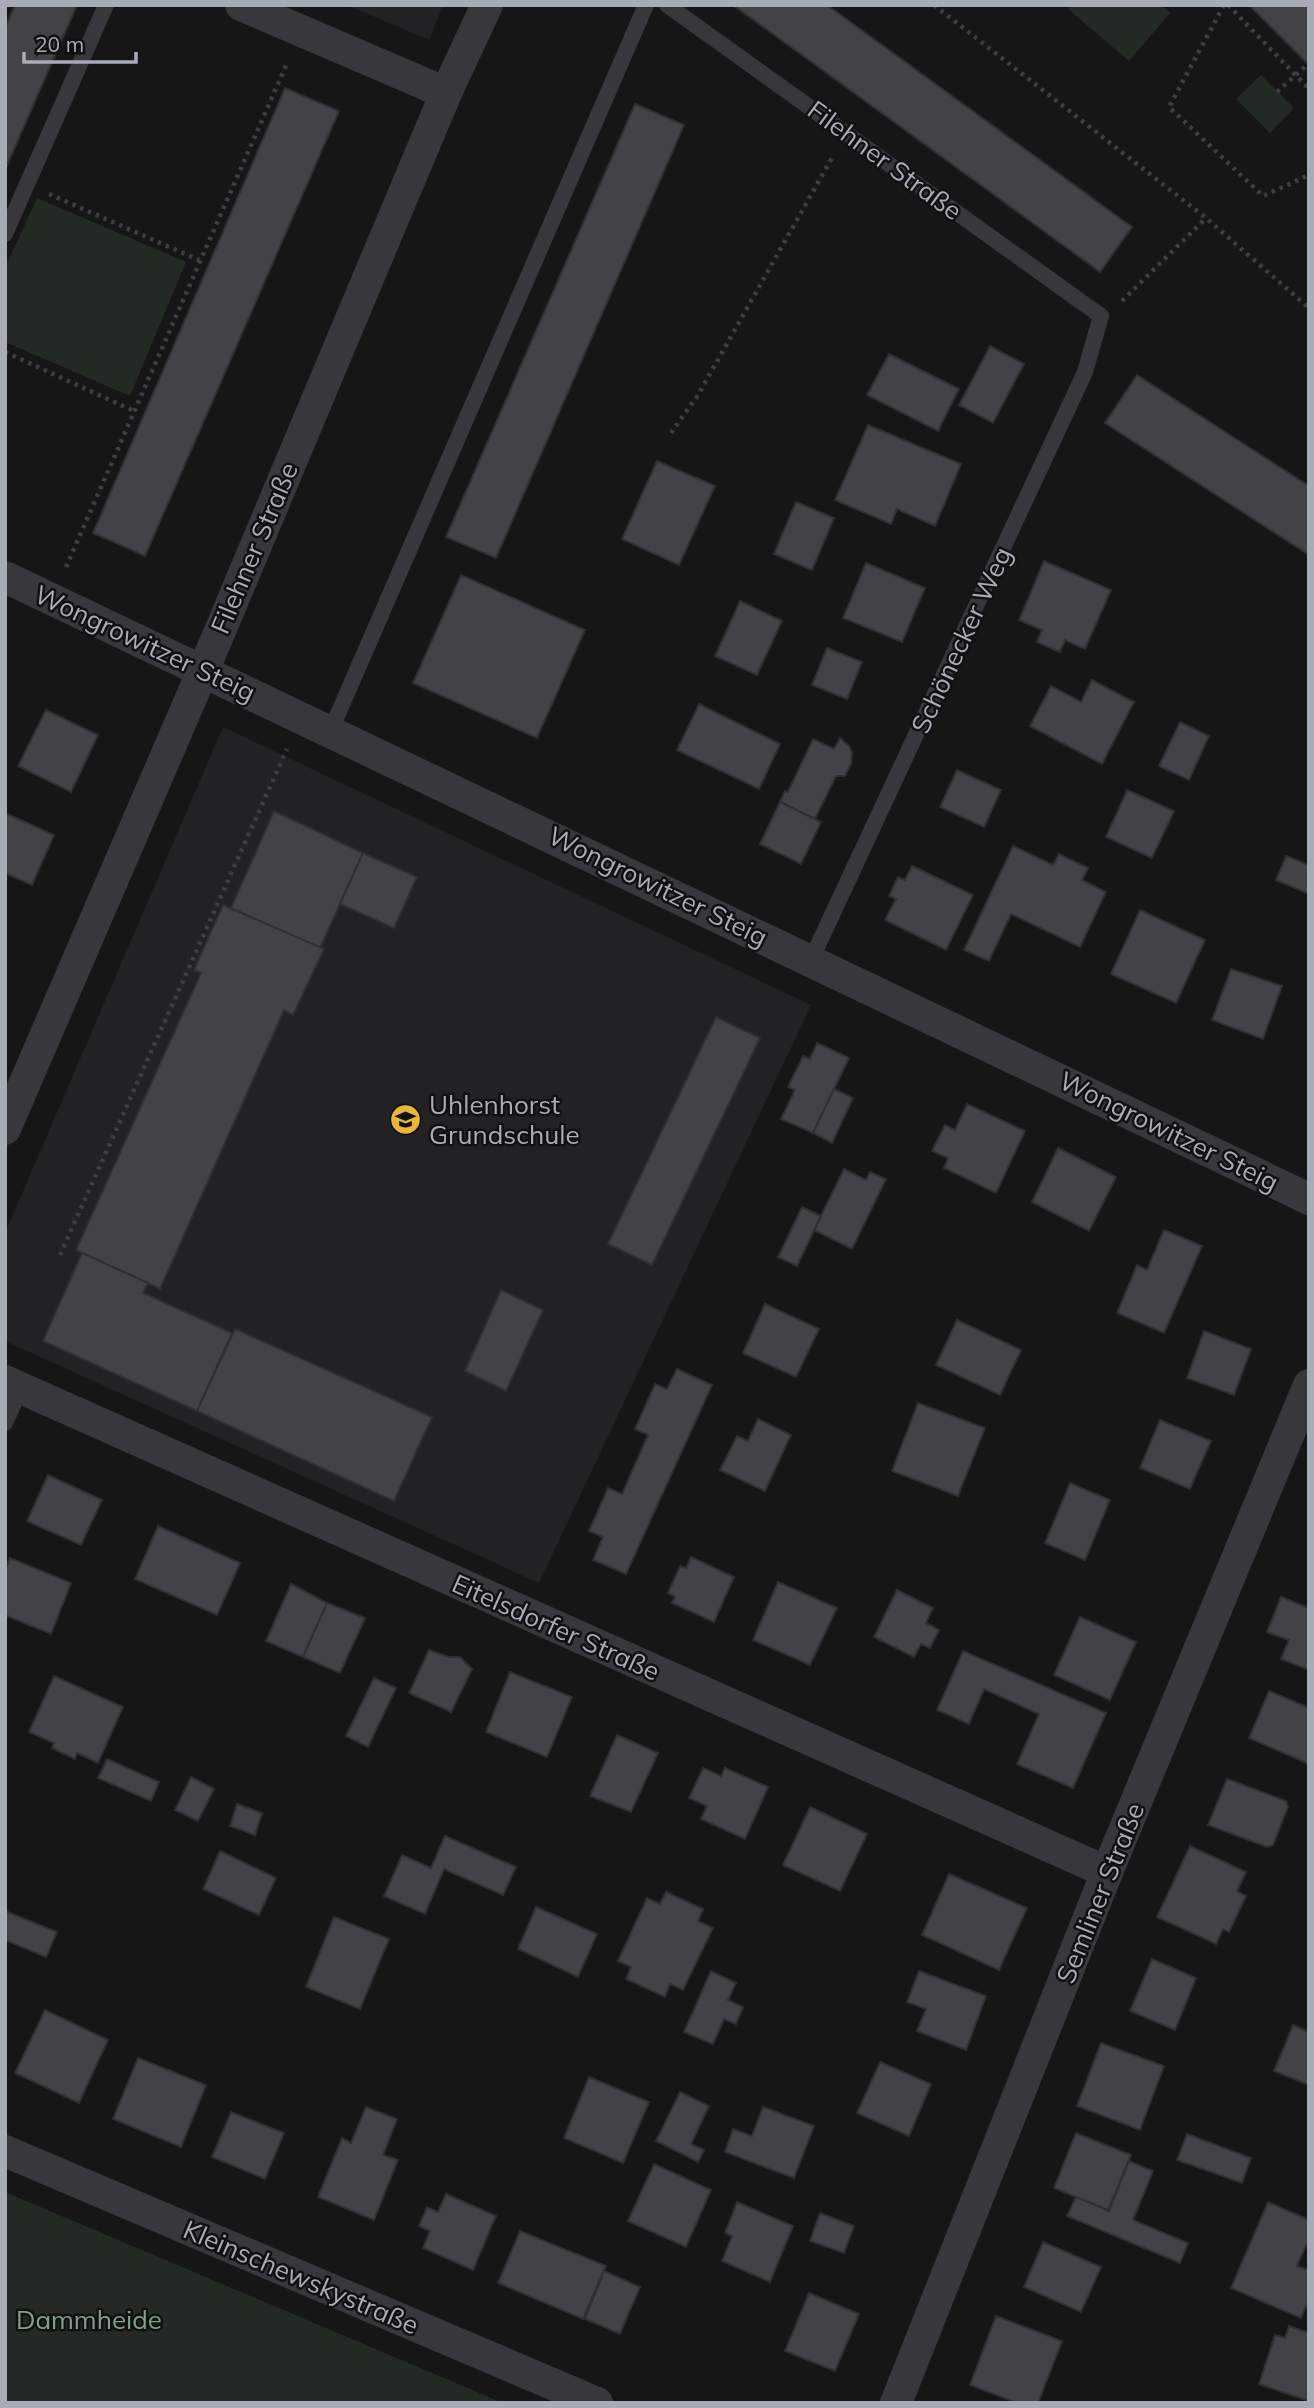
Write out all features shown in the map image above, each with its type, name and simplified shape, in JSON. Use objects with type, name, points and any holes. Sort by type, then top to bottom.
[{"type":"street","points":[[241,5],[446,93]]},
{"type":"street","name":"Filehner Straße","points":[[5,1129],[446,93],[487,5]]},
{"type":"street","name":"Wongrowitzer Steig","points":[[5,577],[331,730],[1309,1199]]},
{"type":"street","name":"Eitelsdorfer Straße","points":[[13,1385],[1107,1872]]},
{"type":"street","name":"Semliner Straße","points":[[896,2403],[1107,1872],[1309,1385]]},
{"type":"street","name":"Kleinschewskystraße","points":[[5,2151],[597,2403]]},
{"type":"lane","points":[[5,234],[106,5]]},
{"type":"lane","points":[[331,730],[646,5]]},
{"type":"lane","name":"Filehner Straße","points":[[667,5],[1101,316]]},
{"type":"lane","name":"Schönecker Weg","points":[[811,960],[1085,372],[1101,316]]},
{"type":"lane","points":[[5,1423],[13,1385]]},
{"type":"path","points":[[934,5],[1206,218],[1309,308]]},
{"type":"path","points":[[1309,89],[1226,5],[1169,107],[1263,196],[1309,175]]},
{"type":"path","points":[[66,567],[290,57]]},
{"type":"path","points":[[1278,92],[1294,74],[1308,64]]},
{"type":"path","points":[[671,433],[698,395],[729,342],[846,132]]},
{"type":"path","points":[[27,185],[199,260]]},
{"type":"path","points":[[1101,316],[1117,305],[1206,218]]},
{"type":"path","points":[[5,352],[134,411]]},
{"type":"path","points":[[60,1255],[288,748]]},
{"type":"shaded area","points":[[347,5],[443,5],[429,40]]},
{"type":"shaded area","name":"Uhlenhorst Grundschule","points":[[223,727],[811,1005],[539,1583],[5,1341],[5,1233]]},
{"type":"green space","points":[[1071,5],[1161,5],[1170,13],[1129,61],[1068,9]]},
{"type":"green space","points":[[1261,75],[1294,108],[1270,133],[1236,99]]},
{"type":"green space","points":[[37,198],[186,262],[130,396],[5,342],[5,268]]},
{"type":"green space","name":"Dammheide","points":[[5,2192],[503,2403],[5,2403]]},
{"type":"building","points":[[15,5],[77,5],[5,170],[5,28]]},
{"type":"building","points":[[733,5],[827,5],[1132,227],[1100,272]]},
{"type":"building","points":[[1249,5],[1309,5],[1309,65]]},
{"type":"building","points":[[285,88],[339,111],[145,556],[93,533]]},
{"type":"building","points":[[635,104],[684,125],[496,558],[446,537]]},
{"type":"building","points":[[990,346],[1024,364],[993,423],[959,405]]},
{"type":"building","points":[[889,354],[959,389],[938,431],[867,395]]},
{"type":"building","points":[[1137,375],[1309,486],[1309,555],[1105,423]]},
{"type":"building","points":[[868,425],[961,464],[935,526],[897,509],[891,524],[835,500]]},
{"type":"building","points":[[657,461],[715,486],[679,565],[622,539]]},
{"type":"building","points":[[796,502],[834,518],[812,570],[774,554]]},
{"type":"building","points":[[1044,561],[1111,590],[1085,649],[1065,640],[1060,652],[1037,642],[1042,630],[1019,620]]},
{"type":"building","points":[[866,563],[925,588],[902,642],[843,618]]},
{"type":"building","points":[[461,575],[585,630],[537,738],[413,683]]},
{"type":"building","points":[[740,601],[782,621],[757,675],[715,656]]},
{"type":"building","points":[[827,648],[862,662],[847,699],[812,685]]},
{"type":"building","points":[[1092,680],[1134,702],[1102,764],[1030,726],[1051,686],[1081,702]]},
{"type":"building","points":[[699,704],[780,744],[759,789],[677,750]]},
{"type":"building","points":[[46,710],[98,735],[71,792],[18,766]]},
{"type":"building","points":[[1180,722],[1209,736],[1189,780],[1159,766]]},
{"type":"building","points":[[840,738],[852,753],[851,764],[845,776],[836,776],[815,819],[780,802],[785,791],[788,792],[813,739],[834,749]]},
{"type":"building","points":[[957,770],[1001,790],[984,827],[940,807]]},
{"type":"building","points":[[1127,790],[1174,811],[1152,858],[1106,837]]},
{"type":"building","points":[[780,802],[821,822],[801,864],[760,844]]},
{"type":"building","points":[[274,811],[363,853],[320,948],[231,908]]},
{"type":"building","points":[[7,814],[54,835],[32,885],[5,873]]},
{"type":"building","points":[[1013,846],[1053,865],[1059,854],[1088,868],[1082,880],[1106,892],[1080,947],[1011,914],[989,961],[964,950]]},
{"type":"building","points":[[363,853],[417,877],[394,928],[340,904]]},
{"type":"building","points":[[1286,856],[1309,865],[1309,894],[1276,880]]},
{"type":"building","points":[[912,866],[973,895],[946,950],[885,920],[896,899],[889,896],[898,877],[905,880]]},
{"type":"building","points":[[223,905],[324,949],[293,1015],[284,1010],[160,1289],[76,1250],[201,973],[194,970]]},
{"type":"building","points":[[1140,910],[1205,940],[1176,1003],[1111,974]]},
{"type":"building","points":[[1231,969],[1282,986],[1263,1039],[1212,1020]]},
{"type":"building","points":[[716,1017],[760,1038],[652,1265],[608,1244]]},
{"type":"building","points":[[817,1043],[849,1058],[813,1133],[781,1119],[795,1090],[788,1087],[803,1056],[810,1059]]},
{"type":"building","points":[[834,1089],[853,1098],[832,1143],[813,1133]]},
{"type":"building","points":[[967,1104],[1025,1131],[996,1193],[944,1168],[948,1158],[932,1151],[945,1125],[955,1130]]},
{"type":"building","points":[[1058,1148],[1116,1177],[1089,1231],[1032,1202]]},
{"type":"building","points":[[844,1169],[866,1180],[870,1172],[886,1179],[852,1249],[814,1230]]},
{"type":"building","points":[[802,1207],[821,1216],[797,1266],[778,1257]]},
{"type":"building","points":[[1164,1230],[1202,1246],[1164,1333],[1117,1313],[1137,1265],[1147,1270]]},
{"type":"building","points":[[82,1253],[148,1283],[143,1293],[232,1333],[197,1411],[43,1341]]},
{"type":"building","points":[[501,1290],[543,1310],[506,1391],[465,1371]]},
{"type":"building","points":[[765,1304],[819,1329],[796,1377],[743,1353]]},
{"type":"building","points":[[957,1320],[1021,1350],[1000,1395],[936,1365]]},
{"type":"building","points":[[235,1329],[432,1417],[394,1501],[197,1411]]},
{"type":"building","points":[[1204,1331],[1251,1349],[1234,1395],[1187,1378]]},
{"type":"building","points":[[677,1369],[712,1385],[626,1574],[593,1560],[603,1537],[589,1531],[608,1488],[622,1494],[648,1435],[635,1429],[655,1384],[667,1389]]},
{"type":"building","points":[[918,1403],[985,1428],[958,1496],[892,1471]]},
{"type":"building","points":[[758,1419],[791,1435],[765,1491],[720,1470],[737,1436],[748,1441]]},
{"type":"building","points":[[1160,1420],[1211,1441],[1190,1489],[1140,1468]]},
{"type":"building","points":[[48,1475],[102,1500],[81,1545],[27,1521]]},
{"type":"building","points":[[1070,1483],[1110,1500],[1085,1560],[1045,1543]]},
{"type":"building","points":[[158,1526],[240,1563],[217,1615],[135,1579]]},
{"type":"building","points":[[691,1557],[734,1577],[714,1622],[672,1603],[675,1596],[668,1593],[680,1566],[686,1568]]},
{"type":"building","points":[[10,1558],[71,1583],[51,1634],[5,1615],[5,1570]]},
{"type":"building","points":[[778,1582],[837,1608],[810,1665],[753,1640]]},
{"type":"building","points":[[291,1584],[327,1603],[303,1657],[266,1641]]},
{"type":"building","points":[[897,1590],[933,1608],[926,1623],[939,1630],[930,1648],[921,1644],[914,1657],[874,1637]]},
{"type":"building","points":[[1281,1597],[1309,1608],[1309,1670],[1281,1659],[1289,1640],[1267,1632]]},
{"type":"building","points":[[327,1603],[365,1618],[340,1673],[303,1657]]},
{"type":"building","points":[[1080,1617],[1136,1642],[1110,1700],[1054,1675]]},
{"type":"building","points":[[429,1650],[448,1657],[460,1657],[472,1669],[451,1712],[409,1693]]},
{"type":"building","points":[[963,1651],[1106,1713],[1073,1788],[1017,1764],[1039,1714],[984,1689],[969,1724],[937,1710]]},
{"type":"building","points":[[510,1672],[572,1697],[547,1757],[486,1732]]},
{"type":"building","points":[[54,1676],[123,1707],[98,1763],[77,1753],[75,1759],[52,1748],[54,1743],[29,1732]]},
{"type":"building","points":[[374,1678],[396,1688],[368,1747],[346,1736]]},
{"type":"building","points":[[1269,1691],[1309,1708],[1309,1764],[1249,1738]]},
{"type":"building","points":[[617,1735],[658,1753],[631,1812],[590,1796]]},
{"type":"building","points":[[107,1759],[159,1782],[151,1801],[98,1778]]},
{"type":"building","points":[[703,1768],[721,1776],[725,1768],[768,1787],[745,1839],[701,1819],[707,1806],[689,1798]]},
{"type":"building","points":[[191,1777],[214,1789],[198,1821],[175,1810]]},
{"type":"building","points":[[1227,1779],[1286,1801],[1288,1807],[1273,1845],[1267,1847],[1208,1825]]},
{"type":"building","points":[[237,1804],[262,1813],[255,1835],[230,1826]]},
{"type":"building","points":[[810,1807],[867,1834],[840,1891],[783,1865]]},
{"type":"building","points":[[445,1836],[516,1867],[503,1895],[444,1869],[425,1914],[384,1896],[402,1855],[431,1868]]},
{"type":"building","points":[[1190,1846],[1246,1872],[1237,1891],[1246,1896],[1229,1932],[1223,1929],[1216,1944],[1157,1917]]},
{"type":"building","points":[[220,1851],[276,1878],[259,1915],[203,1889]]},
{"type":"building","points":[[949,1874],[1027,1908],[999,1970],[922,1935]]},
{"type":"building","points":[[666,1892],[703,1909],[698,1921],[713,1928],[683,1990],[670,1984],[665,1997],[626,1979],[631,1967],[618,1961],[647,1898],[660,1904]]},
{"type":"building","points":[[536,1907],[597,1934],[578,1977],[518,1949]]},
{"type":"building","points":[[5,1911],[57,1932],[46,1957],[5,1940]]},
{"type":"building","points":[[334,1917],[389,1939],[360,2009],[306,1987]]},
{"type":"building","points":[[1152,1959],[1196,1978],[1175,2030],[1130,2011]]},
{"type":"building","points":[[711,1971],[736,1983],[728,2000],[743,2007],[736,2024],[724,2019],[713,2044],[684,2032]]},
{"type":"building","points":[[919,1971],[986,1996],[966,2050],[917,2031],[926,2009],[907,2002]]},
{"type":"building","points":[[45,2010],[108,2040],[79,2103],[15,2073]]},
{"type":"building","points":[[1293,2025],[1309,2032],[1309,2085],[1274,2071]]},
{"type":"building","points":[[1101,2043],[1164,2066],[1140,2130],[1077,2106]]},
{"type":"building","points":[[138,2058],[206,2085],[181,2147],[113,2119]]},
{"type":"building","points":[[880,2062],[931,2084],[909,2136],[857,2113]]},
{"type":"building","points":[[589,2077],[649,2102],[623,2163],[564,2138]]},
{"type":"building","points":[[680,2092],[709,2106],[691,2144],[704,2150],[698,2162],[656,2141]]},
{"type":"building","points":[[366,2107],[397,2119],[383,2155],[398,2160],[374,2220],[318,2197],[342,2138],[351,2143]]},
{"type":"building","points":[[763,2107],[814,2126],[794,2178],[725,2152],[733,2129],[752,2136]]},
{"type":"building","points":[[231,2112],[284,2133],[265,2179],[212,2157]]},
{"type":"building","points":[[1076,2133],[1131,2155],[1108,2210],[1054,2188]]},
{"type":"building","points":[[1187,2134],[1251,2158],[1242,2183],[1177,2160]]},
{"type":"building","points":[[1129,2161],[1153,2171],[1133,2220],[1188,2243],[1180,2263],[1067,2216],[1076,2197],[1109,2211]]},
{"type":"building","points":[[654,2164],[711,2190],[686,2247],[628,2221]]},
{"type":"building","points":[[446,2194],[496,2216],[473,2270],[423,2248],[430,2231],[419,2226],[427,2207],[438,2212]]},
{"type":"building","points":[[737,2202],[793,2226],[770,2282],[722,2261],[732,2236],[725,2233]]},
{"type":"building","points":[[1268,2202],[1309,2220],[1309,2239],[1297,2266],[1309,2270],[1309,2300],[1301,2318],[1231,2288]]},
{"type":"building","points":[[820,2213],[854,2226],[844,2253],[810,2241]]},
{"type":"building","points":[[520,2231],[606,2266],[583,2319],[498,2283]]},
{"type":"building","points":[[1043,2242],[1101,2267],[1081,2312],[1024,2287]]},
{"type":"building","points":[[604,2271],[640,2287],[620,2334],[585,2319]]},
{"type":"building","points":[[809,2293],[859,2314],[835,2371],[785,2351]]},
{"type":"building","points":[[996,2316],[1062,2341],[1038,2403],[1017,2403],[970,2385]]},
{"type":"building","points":[[1289,2326],[1309,2333],[1309,2401],[1259,2384],[1275,2335],[1285,2338]]},
{"type":"place","name":"Uhlenhorst Grundschule","points":[[406,1119]]}]
